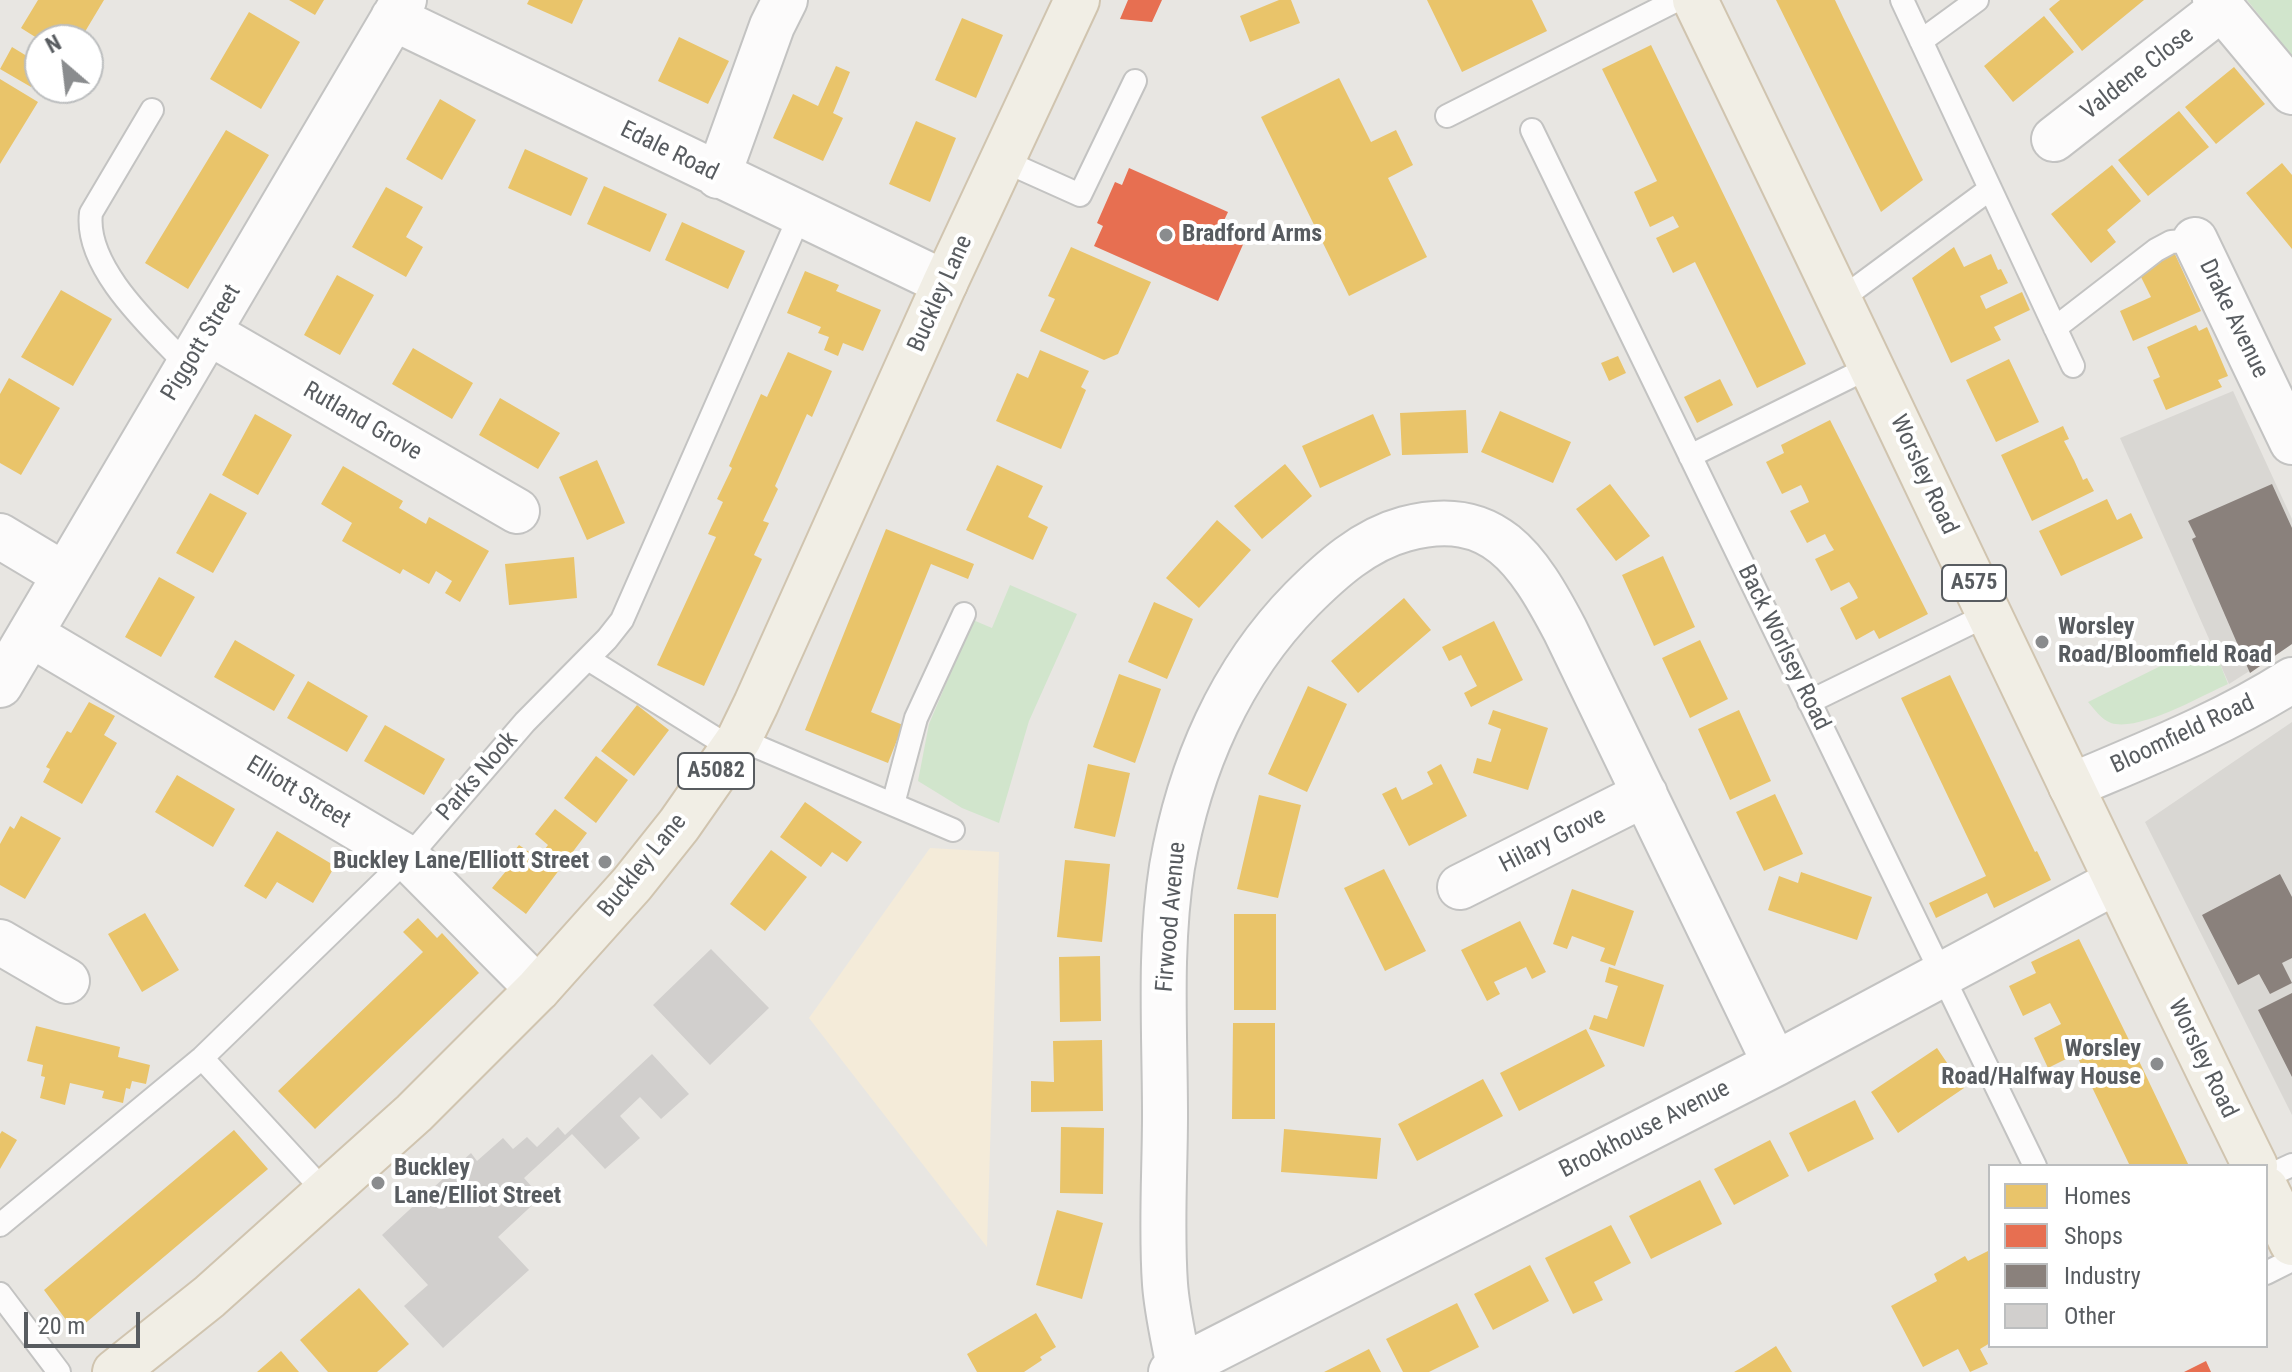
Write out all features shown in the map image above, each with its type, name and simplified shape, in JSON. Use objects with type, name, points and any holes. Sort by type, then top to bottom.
[{"type":"main road","name":"Buckley Lane","points":[[115,1372],[209,1297],[414,1113],[538,989],[632,884],[679,825],[735,744],[1077,0]]},
{"type":"main road","name":"Worsley Road","points":[[1695,0],[1872,366],[2115,882],[2254,1164]]},
{"type":"main road","points":[[2268,1193],[2292,1243]]},
{"type":"street","points":[[718,176],[772,26],[785,0]]},
{"type":"street","points":[[2218,4],[2292,92]]},
{"type":"street","name":"Valdene Close","points":[[2054,139],[2218,4]]},
{"type":"street","name":"Edale Road","points":[[399,9],[718,176],[945,283]]},
{"type":"street","name":"Piggott Street","points":[[0,685],[399,9]]},
{"type":"street","name":"Drake Avenue","points":[[2195,240],[2292,442]]},
{"type":"street","name":"Rutland Grove","points":[[198,349],[517,511]]},
{"type":"street","name":"Firwood Avenue","points":[[1175,1370],[1165,1284],[1164,959],[1172,869],[1184,811],[1202,754],[1251,659],[1282,619],[1320,580],[1356,551],[1392,532],[1428,522],[1459,523],[1487,531],[1512,550],[1546,594],[1775,1064]]},
{"type":"street","points":[[0,536],[65,575]]},
{"type":"street","name":"Elliott Street","points":[[30,634],[408,858],[538,989]]},
{"type":"street","name":"Bloomfield Road","points":[[2071,786],[2209,726],[2289,687]]},
{"type":"street","name":"Hilary Grove","points":[[1460,887],[1645,794]]},
{"type":"street","name":"Brookhouse Avenue","points":[[1175,1370],[1775,1064],[2115,882]]},
{"type":"street","points":[[0,942],[67,981]]},
{"type":"lane","points":[[1447,116],[1677,0]]},
{"type":"lane","points":[[1902,0],[2073,366]]},
{"type":"lane","points":[[1921,41],[1977,0]]},
{"type":"lane","points":[[1002,160],[1080,195],[1135,81]]},
{"type":"lane","points":[[152,110],[91,213],[89,230],[98,257],[127,299],[198,349]]},
{"type":"lane","name":"Back Worlsey Road","points":[[1532,130],[2034,1164]]},
{"type":"lane","points":[[1840,300],[1990,189]]},
{"type":"lane","name":"Parks Nook","points":[[0,1225],[202,1058],[408,858],[525,722],[622,620],[800,215]]},
{"type":"lane","points":[[2055,328],[2156,250],[2171,242],[2195,240]]},
{"type":"lane","points":[[1690,456],[1872,366]]},
{"type":"lane","points":[[893,804],[916,718],[964,614]]},
{"type":"lane","points":[[1809,702],[1989,614]]},
{"type":"lane","points":[[588,659],[735,744],[953,830]]},
{"type":"lane","points":[[202,1058],[325,1192]]},
{"type":"lane","points":[[2268,1176],[2292,1165]]},
{"type":"lane","points":[[2268,1272],[2292,1260]]},
{"type":"lane","points":[[0,1294],[59,1372]]},
{"type":"shaded area","points":[[2233,391],[2292,519],[2292,644],[2229,684],[2120,438]]},
{"type":"shaded area","points":[[2292,722],[2292,1115],[2145,822]]},
{"type":"shaded area","points":[[930,848],[999,852],[987,1247],[809,1018]]},
{"type":"green space","points":[[2247,0],[2292,0],[2292,56]]},
{"type":"green space","points":[[1010,585],[1077,614],[1029,721],[999,823],[962,808],[918,781],[929,724],[973,620],[992,628]]},
{"type":"green space","points":[[2211,641],[2228,684],[2153,718],[2123,724],[2107,721],[2088,702]]},
{"type":"building: Homes","points":[[38,0],[104,0],[90,24],[24,24],[24,30],[21,28]]},
{"type":"building: Homes","points":[[289,0],[324,0],[315,15]]},
{"type":"building: Homes","points":[[529,0],[583,0],[572,24],[527,4]]},
{"type":"building: Homes","points":[[1279,0],[1291,0],[1300,23],[1250,42],[1240,16]]},
{"type":"building: Homes","points":[[1427,0],[1532,0],[1547,31],[1462,72]]},
{"type":"building: Homes","points":[[1776,0],[1835,0],[1923,180],[1881,212]]},
{"type":"building: Homes","points":[[2060,0],[2144,0],[2082,51],[2049,9]]},
{"type":"building: Homes","points":[[249,12],[300,42],[261,109],[210,79]]},
{"type":"building: Homes","points":[[2044,16],[2074,52],[2013,102],[1984,66]]},
{"type":"building: Homes","points":[[962,18],[1003,35],[976,98],[935,80]]},
{"type":"building: Homes","points":[[679,37],[729,61],[708,104],[658,81]]},
{"type":"building: Homes","points":[[1651,45],[1806,364],[1757,388],[1695,262],[1673,273],[1656,238],[1679,227],[1673,216],[1650,227],[1634,192],[1657,181],[1602,69]]},
{"type":"building: Homes","points":[[12,47],[24,54],[24,83],[0,69]]},
{"type":"building: Homes","points":[[836,66],[850,72],[833,113],[843,118],[823,161],[773,138],[793,94],[818,106]]},
{"type":"building: Homes","points":[[2234,67],[2265,104],[2216,144],[2185,107]]},
{"type":"building: Homes","points":[[1339,78],[1371,142],[1396,130],[1413,165],[1388,178],[1427,257],[1349,296],[1261,117]]},
{"type":"building: Homes","points":[[0,79],[24,94],[24,104],[37,104],[0,164]]},
{"type":"building: Homes","points":[[440,99],[476,120],[442,180],[406,159]]},
{"type":"building: Homes","points":[[2179,111],[2209,147],[2148,196],[2118,160]]},
{"type":"building: Homes","points":[[916,121],[956,138],[930,202],[889,184]]},
{"type":"building: Homes","points":[[226,130],[269,155],[188,289],[145,263]]},
{"type":"building: Homes","points":[[525,149],[588,178],[571,216],[508,188]]},
{"type":"building: Homes","points":[[2282,163],[2292,175],[2292,249],[2246,193]]},
{"type":"building: Homes","points":[[2112,165],[2141,201],[2107,230],[2116,242],[2091,263],[2051,214]]},
{"type":"building: Homes","points":[[604,186],[667,214],[650,252],[587,224]]},
{"type":"building: Homes","points":[[386,187],[423,207],[406,237],[423,247],[406,277],[352,247]]},
{"type":"building: Homes","points":[[682,222],[745,251],[728,289],[665,260]]},
{"type":"building: Homes","points":[[1071,247],[1151,282],[1118,354],[1104,360],[1040,331],[1055,299],[1048,296]]},
{"type":"building: Homes","points":[[1954,247],[1964,267],[1991,254],[1998,270],[2001,269],[2008,283],[1980,296],[1986,309],[2022,292],[2030,310],[1994,327],[2001,340],[1951,363],[1912,278]]},
{"type":"building: Homes","points":[[2174,252],[2201,311],[2133,341],[2120,311],[2151,297],[2141,277]]},
{"type":"building: Homes","points":[[805,271],[839,285],[836,291],[881,310],[863,351],[843,343],[838,356],[824,350],[829,337],[818,333],[821,327],[787,313]]},
{"type":"building: Homes","points":[[337,275],[374,295],[340,355],[304,335]]},
{"type":"building: Homes","points":[[61,290],[112,319],[73,386],[21,357]]},
{"type":"building: Homes","points":[[2196,325],[2199,331],[2207,327],[2228,376],[2218,380],[2222,387],[2166,410],[2153,380],[2160,377],[2147,347]]},
{"type":"building: Homes","points":[[413,348],[473,383],[452,419],[392,384]]},
{"type":"building: Homes","points":[[1040,350],[1089,371],[1081,387],[1086,390],[1061,449],[996,421],[1017,373],[1028,378]]},
{"type":"building: Homes","points":[[788,352],[832,371],[812,417],[807,414],[775,486],[778,489],[763,521],[769,523],[754,555],[762,559],[704,686],[657,665],[716,537],[708,534],[723,502],[717,499],[732,468],[729,466],[761,394],[767,397]]},
{"type":"building: Homes","points":[[1618,356],[1626,373],[1609,381],[1601,363]]},
{"type":"building: Homes","points":[[2009,359],[2039,422],[1996,442],[1966,380]]},
{"type":"building: Homes","points":[[9,378],[60,408],[21,475],[0,463],[0,394]]},
{"type":"building: Homes","points":[[1720,379],[1733,405],[1697,423],[1684,397]]},
{"type":"building: Homes","points":[[500,398],[560,433],[538,469],[479,435]]},
{"type":"building: Homes","points":[[1466,410],[1468,453],[1402,455],[1400,413]]},
{"type":"building: Homes","points":[[1500,411],[1571,442],[1553,483],[1481,452]]},
{"type":"building: Homes","points":[[255,414],[292,435],[258,495],[222,475]]},
{"type":"building: Homes","points":[[1373,414],[1391,455],[1320,488],[1302,446]]},
{"type":"building: Homes","points":[[1830,420],[1928,614],[1879,639],[1874,630],[1856,640],[1840,608],[1858,598],[1854,590],[1849,582],[1831,591],[1815,559],[1834,550],[1825,534],[1807,543],[1790,511],[1809,502],[1801,485],[1782,494],[1766,462],[1784,453],[1781,445]]},
{"type":"building: Homes","points":[[2063,426],[2069,439],[2064,441],[2083,480],[2087,478],[2094,491],[2032,521],[2001,455]]},
{"type":"building: Homes","points":[[597,460],[625,523],[587,540],[559,477]]},
{"type":"building: Homes","points":[[1285,464],[1312,496],[1262,539],[1234,506]]},
{"type":"building: Homes","points":[[997,465],[1043,486],[1028,517],[1048,527],[1033,560],[966,530]]},
{"type":"building: Homes","points":[[343,466],[403,501],[399,508],[426,524],[429,517],[489,551],[460,602],[445,593],[452,581],[436,571],[429,584],[403,569],[400,574],[342,541],[352,523],[321,504]]},
{"type":"building: Homes","points":[[1610,484],[1650,536],[1616,561],[1576,509]]},
{"type":"building: Homes","points":[[210,493],[247,513],[213,573],[176,553]]},
{"type":"building: Homes","points":[[2107,499],[2117,520],[2131,513],[2143,538],[2061,576],[2039,531]]},
{"type":"building: Homes","points":[[1217,520],[1251,550],[1199,608],[1166,578]]},
{"type":"building: Homes","points":[[886,529],[974,564],[968,579],[931,564],[871,712],[903,725],[888,763],[805,730]]},
{"type":"building: Homes","points":[[1663,556],[1695,627],[1654,646],[1622,575]]},
{"type":"building: Homes","points":[[574,557],[577,598],[509,605],[505,564]]},
{"type":"building: Homes","points":[[159,577],[195,597],[161,657],[125,637]]},
{"type":"building: Homes","points":[[1404,598],[1431,630],[1358,693],[1331,661]]},
{"type":"building: Homes","points":[[1154,602],[1193,619],[1167,679],[1128,662]]},
{"type":"building: Homes","points":[[1494,621],[1523,680],[1471,707],[1464,693],[1477,686],[1461,655],[1449,661],[1442,647]]},
{"type":"building: Homes","points":[[235,640],[295,675],[274,711],[214,677]]},
{"type":"building: Homes","points":[[1700,640],[1728,699],[1690,718],[1662,658]]},
{"type":"building: Homes","points":[[1119,674],[1161,689],[1135,763],[1093,747]]},
{"type":"building: Homes","points":[[1950,675],[2051,880],[1994,908],[1987,893],[1936,918],[1929,903],[1986,876],[1901,698]]},
{"type":"building: Homes","points":[[308,681],[368,716],[347,752],[287,718]]},
{"type":"building: Homes","points":[[1308,686],[1347,704],[1307,792],[1268,774]]},
{"type":"building: Homes","points":[[89,702],[115,716],[104,735],[117,743],[82,804],[43,782],[50,769],[46,767]]},
{"type":"building: Homes","points":[[637,705],[669,730],[634,776],[601,751]]},
{"type":"building: Homes","points":[[1493,710],[1548,728],[1528,790],[1473,773],[1477,758],[1491,762],[1501,729],[1488,724]]},
{"type":"building: Homes","points":[[1739,710],[1771,781],[1730,800],[1698,729]]},
{"type":"building: Homes","points":[[385,725],[445,759],[424,795],[364,761]]},
{"type":"building: Homes","points":[[596,756],[628,780],[596,823],[564,798]]},
{"type":"building: Homes","points":[[1088,764],[1130,773],[1115,837],[1074,828]]},
{"type":"building: Homes","points":[[1441,764],[1467,816],[1409,846],[1382,794],[1396,787],[1402,800],[1418,792],[1433,784],[1427,772]]},
{"type":"building: Homes","points":[[177,775],[235,809],[213,847],[155,812]]},
{"type":"building: Homes","points":[[1775,794],[1803,854],[1764,871],[1736,812]]},
{"type":"building: Homes","points":[[1259,795],[1301,805],[1278,898],[1237,889]]},
{"type":"building: Homes","points":[[805,802],[862,842],[847,862],[832,852],[821,867],[780,837]]},
{"type":"building: Homes","points":[[555,809],[587,833],[526,914],[492,888],[511,865],[506,861],[519,845],[538,858],[548,845],[535,834]]},
{"type":"building: Homes","points":[[21,816],[61,838],[25,899],[0,885],[0,844],[10,826],[14,829]]},
{"type":"building: Homes","points":[[277,831],[335,866],[313,903],[277,882],[266,899],[244,886]]},
{"type":"building: Homes","points":[[771,850],[807,877],[765,931],[730,904]]},
{"type":"building: Homes","points":[[1065,860],[1110,864],[1102,942],[1057,937]]},
{"type":"building: Homes","points":[[1384,869],[1426,951],[1385,971],[1344,888]]},
{"type":"building: Homes","points":[[1801,872],[1872,897],[1857,940],[1768,910],[1779,876],[1798,883]]},
{"type":"building: Homes","points":[[1572,889],[1634,911],[1615,966],[1600,961],[1605,948],[1572,936],[1567,949],[1553,944]]},
{"type":"building: Homes","points":[[145,913],[179,970],[142,992],[108,934]]},
{"type":"building: Homes","points":[[1234,914],[1276,914],[1276,1010],[1234,1010]]},
{"type":"building: Homes","points":[[418,918],[437,938],[442,933],[479,973],[315,1129],[278,1091],[423,952],[403,932]]},
{"type":"building: Homes","points":[[1520,921],[1546,972],[1532,979],[1526,967],[1494,982],[1500,994],[1487,1001],[1461,950]]},
{"type":"building: Homes","points":[[2079,939],[2188,1164],[2129,1164],[2076,1054],[2048,1068],[2034,1038],[2061,1024],[2050,1003],[2023,1016],[2009,986],[2036,973],[2031,962]]},
{"type":"building: Homes","points":[[1100,956],[1101,1021],[1060,1022],[1059,957]]},
{"type":"building: Homes","points":[[1609,967],[1664,985],[1644,1047],[1589,1029],[1594,1015],[1607,1019],[1618,986],[1605,982]]},
{"type":"building: Homes","points":[[1233,1023],[1275,1023],[1275,1119],[1232,1119]]},
{"type":"building: Homes","points":[[36,1026],[120,1047],[118,1057],[150,1065],[146,1084],[132,1081],[130,1089],[126,1088],[123,1103],[102,1098],[104,1091],[70,1083],[65,1105],[40,1098],[45,1077],[41,1076],[43,1065],[27,1061]]},
{"type":"building: Homes","points":[[1586,1029],[1605,1066],[1519,1111],[1500,1073]]},
{"type":"building: Homes","points":[[1102,1040],[1103,1111],[1031,1112],[1031,1081],[1054,1082],[1053,1041]]},
{"type":"building: Homes","points":[[1937,1048],[1964,1088],[1898,1133],[1871,1092]]},
{"type":"building: Homes","points":[[1483,1079],[1503,1116],[1417,1161],[1398,1124]]},
{"type":"building: Homes","points":[[1855,1100],[1874,1139],[1808,1172],[1789,1133]]},
{"type":"building: Homes","points":[[1061,1127],[1104,1128],[1103,1194],[1060,1193]]},
{"type":"building: Homes","points":[[1284,1129],[1381,1138],[1377,1179],[1281,1172]]},
{"type":"building: Homes","points":[[234,1130],[268,1169],[75,1332],[44,1290]]},
{"type":"building: Homes","points":[[2,1131],[17,1140],[0,1169],[0,1134]]},
{"type":"building: Homes","points":[[1770,1140],[1789,1176],[1734,1205],[1714,1169]]},
{"type":"building: Homes","points":[[1700,1180],[1722,1224],[1651,1259],[1629,1216]]},
{"type":"building: Homes","points":[[1057,1210],[1103,1223],[1082,1299],[1036,1285]]},
{"type":"building: Homes","points":[[1611,1225],[1631,1263],[1594,1282],[1603,1300],[1573,1314],[1545,1258]]},
{"type":"building: Homes","points":[[1988,1251],[1988,1344],[1980,1349],[1988,1364],[1970,1372],[1958,1349],[1923,1367],[1891,1306],[1937,1281],[1934,1274],[1965,1256],[1968,1261]]},
{"type":"building: Homes","points":[[1530,1265],[1549,1301],[1493,1330],[1474,1294]]},
{"type":"building: Homes","points":[[359,1288],[409,1344],[377,1372],[328,1372],[300,1340]]},
{"type":"building: Homes","points":[[1457,1303],[1479,1347],[1429,1372],[1403,1372],[1386,1339]]},
{"type":"building: Homes","points":[[1036,1313],[1056,1347],[1024,1372],[977,1372],[967,1354]]},
{"type":"building: Homes","points":[[1776,1346],[1792,1372],[1734,1372],[1743,1367]]},
{"type":"building: Homes","points":[[1369,1349],[1381,1372],[1324,1372],[1336,1366]]},
{"type":"building: Homes","points":[[281,1351],[299,1372],[257,1372]]},
{"type":"building: Shops","points":[[1128,0],[1162,0],[1152,22],[1120,19]]},
{"type":"building: Shops","name":"Bradford Arms","points":[[1129,168],[1228,212],[1220,229],[1245,240],[1218,301],[1094,246],[1103,226],[1097,223],[1115,182],[1122,185]]},
{"type":"building: Shops","points":[[2206,1361],[2211,1372],[2184,1372]]},
{"type":"building: Industry","points":[[2272,484],[2292,528],[2292,644],[2250,673],[2192,539],[2196,537],[2188,521]]},
{"type":"building: Industry","points":[[2280,874],[2292,897],[2292,958],[2282,963],[2292,983],[2270,994],[2259,974],[2238,985],[2202,915]]},
{"type":"building: Industry","points":[[2292,993],[2292,1077],[2258,1010]]},
{"type":"building: Other","points":[[711,949],[769,1008],[710,1065],[653,1005]]},
{"type":"building: Other","points":[[652,1054],[689,1094],[661,1119],[640,1097],[620,1116],[640,1138],[605,1169],[572,1134],[524,1178],[541,1197],[498,1237],[529,1270],[443,1348],[404,1306],[428,1285],[382,1235],[471,1153],[477,1161],[503,1138],[513,1149],[527,1137],[537,1147],[558,1127],[565,1135]]},
{"type":"place","name":"Bradford Arms","points":[[1166,235]]},
{"type":"place","name":"Worsley Road/Bloomfield Road","points":[[2042,642]]},
{"type":"place","name":"Buckley Lane/Elliott Street","points":[[605,862]]},
{"type":"place","name":"Worsley Road/Halfway House","points":[[2157,1064]]},
{"type":"place","name":"Buckley Lane/Elliot Street","points":[[378,1183]]}]
